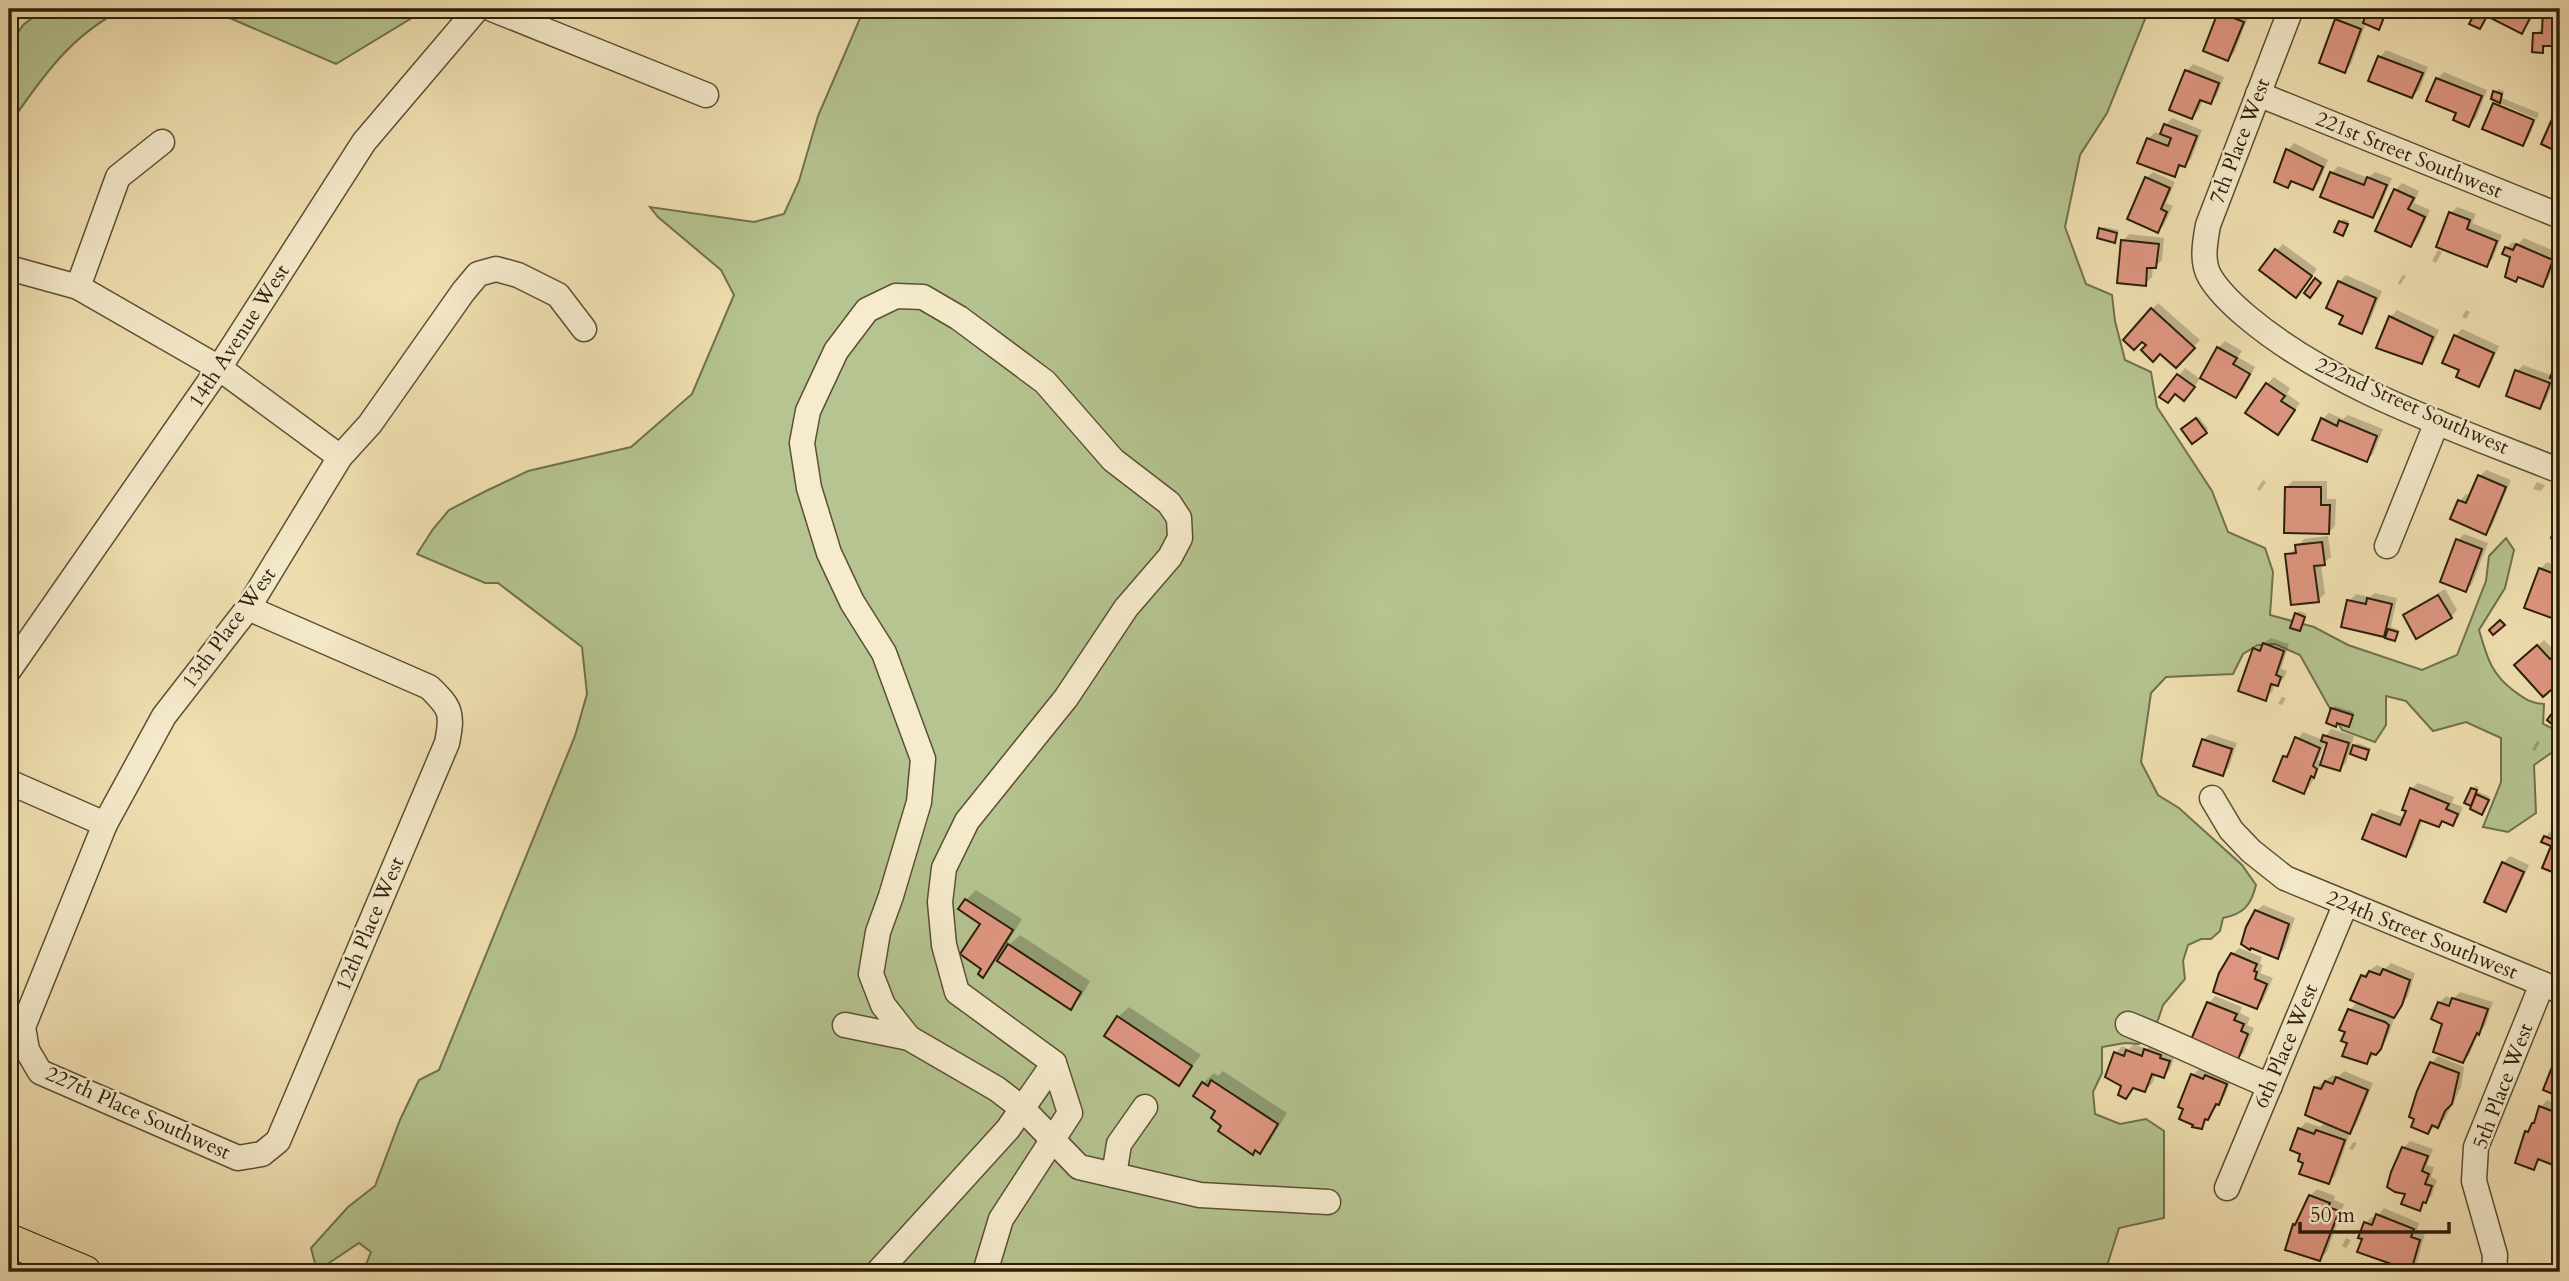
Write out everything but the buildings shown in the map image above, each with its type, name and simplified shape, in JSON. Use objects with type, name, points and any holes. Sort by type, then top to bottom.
[{"type":"main road","points":[[9,1240],[85,1272]]},
{"type":"street","name":"14th Avenue West","points":[[9,670],[219,368],[364,142],[477,9]]},
{"type":"street","points":[[492,9],[706,95]]},
{"type":"street","name":"7th Place West","points":[[2208,276],[2203,250],[2208,225],[2291,9]]},
{"type":"street","name":"221st Street Southwest","points":[[2258,94],[2560,216]]},
{"type":"street","points":[[78,287],[118,177],[162,142]]},
{"type":"street","points":[[9,268],[78,287],[219,368],[340,457]]},
{"type":"street","name":"13th Place West","points":[[23,1027],[105,824],[164,716],[248,608],[340,457],[370,424],[463,292],[478,275],[496,269],[518,275],[558,295],[584,328]]},
{"type":"street","name":"222nd Street Southwest","points":[[2208,276],[2228,300],[2264,331],[2334,375],[2437,422],[2560,471]]},
{"type":"street","points":[[909,1038],[883,1005],[872,974],[878,932],[919,802],[923,758],[884,653],[852,602],[829,553],[809,488],[802,443],[808,411],[836,351],[867,310],[896,296],[923,297],[959,318],[1045,382],[1113,460],[1169,503],[1179,518],[1180,538],[1170,557],[1126,608],[1066,698],[967,821],[944,868],[940,902],[944,945],[957,992],[1054,1063],[1070,1113],[1001,1219],[985,1272]]},
{"type":"street","points":[[2387,546],[2437,422]]},
{"type":"street","name":"12th Place West","points":[[248,608],[429,688],[447,704],[450,724],[447,743],[278,1141]]},
{"type":"street","points":[[9,782],[105,824]]},
{"type":"street","name":"224th Street Southwest","points":[[2212,798],[2231,830],[2251,851],[2285,878],[2551,988]]},
{"type":"street","name":"6th Place West","points":[[2227,1188],[2346,903]]},
{"type":"street","name":"5th Place West","points":[[2494,1272],[2495,1255],[2474,1181],[2476,1147],[2551,988]]},
{"type":"street","points":[[2128,1024],[2187,1047],[2200,1057],[2270,1086]]},
{"type":"street","points":[[845,1025],[909,1038],[998,1088],[1023,1109],[1079,1167],[1199,1195],[1328,1202]]},
{"type":"street","name":"227th Place Southwest","points":[[23,1027],[27,1050],[40,1072],[238,1158],[262,1154],[278,1141]]},
{"type":"street","points":[[878,1272],[1008,1129],[1054,1063]]},
{"type":"street","points":[[1114,1175],[1119,1144],[1145,1107]]},
{"type":"green space","points":[[44,9],[124,9],[105,19],[73,44],[45,75],[9,125],[9,47],[23,25]]},
{"type":"green space","points":[[209,9],[423,9],[336,64]]},
{"type":"green space","points":[[864,9],[2149,9],[2107,113],[2080,155],[2065,227],[2086,284],[2112,295],[2115,321],[2125,360],[2151,372],[2157,407],[2212,491],[2228,532],[2265,548],[2273,572],[2270,615],[2314,627],[2348,645],[2422,670],[2457,655],[2486,581],[2489,556],[2506,538],[2514,550],[2505,588],[2479,630],[2488,657],[2500,678],[2525,698],[2544,704],[2543,724],[2560,732],[2560,752],[2554,751],[2534,765],[2536,813],[2508,832],[2483,827],[2501,782],[2501,738],[2466,722],[2433,731],[2406,701],[2386,696],[2386,725],[2375,742],[2342,730],[2300,655],[2275,644],[2258,645],[2243,654],[2233,674],[2166,677],[2151,693],[2141,762],[2158,795],[2179,808],[2242,865],[2256,885],[2245,908],[2223,918],[2220,931],[2211,939],[2201,939],[2188,945],[2183,961],[2185,979],[2163,1005],[2158,1020],[2139,1044],[2125,1043],[2102,1047],[2102,1073],[2093,1092],[2095,1114],[2120,1124],[2146,1119],[2164,1131],[2164,1218],[2119,1228],[2105,1272],[363,1272],[371,1252],[359,1243],[317,1271],[311,1248],[348,1207],[375,1186],[400,1120],[419,1080],[439,1070],[575,736],[587,694],[582,647],[498,583],[485,583],[417,554],[449,510],[528,471],[631,447],[692,394],[734,295],[721,270],[658,217],[650,207],[754,222],[784,214],[799,181],[818,116]]}]
